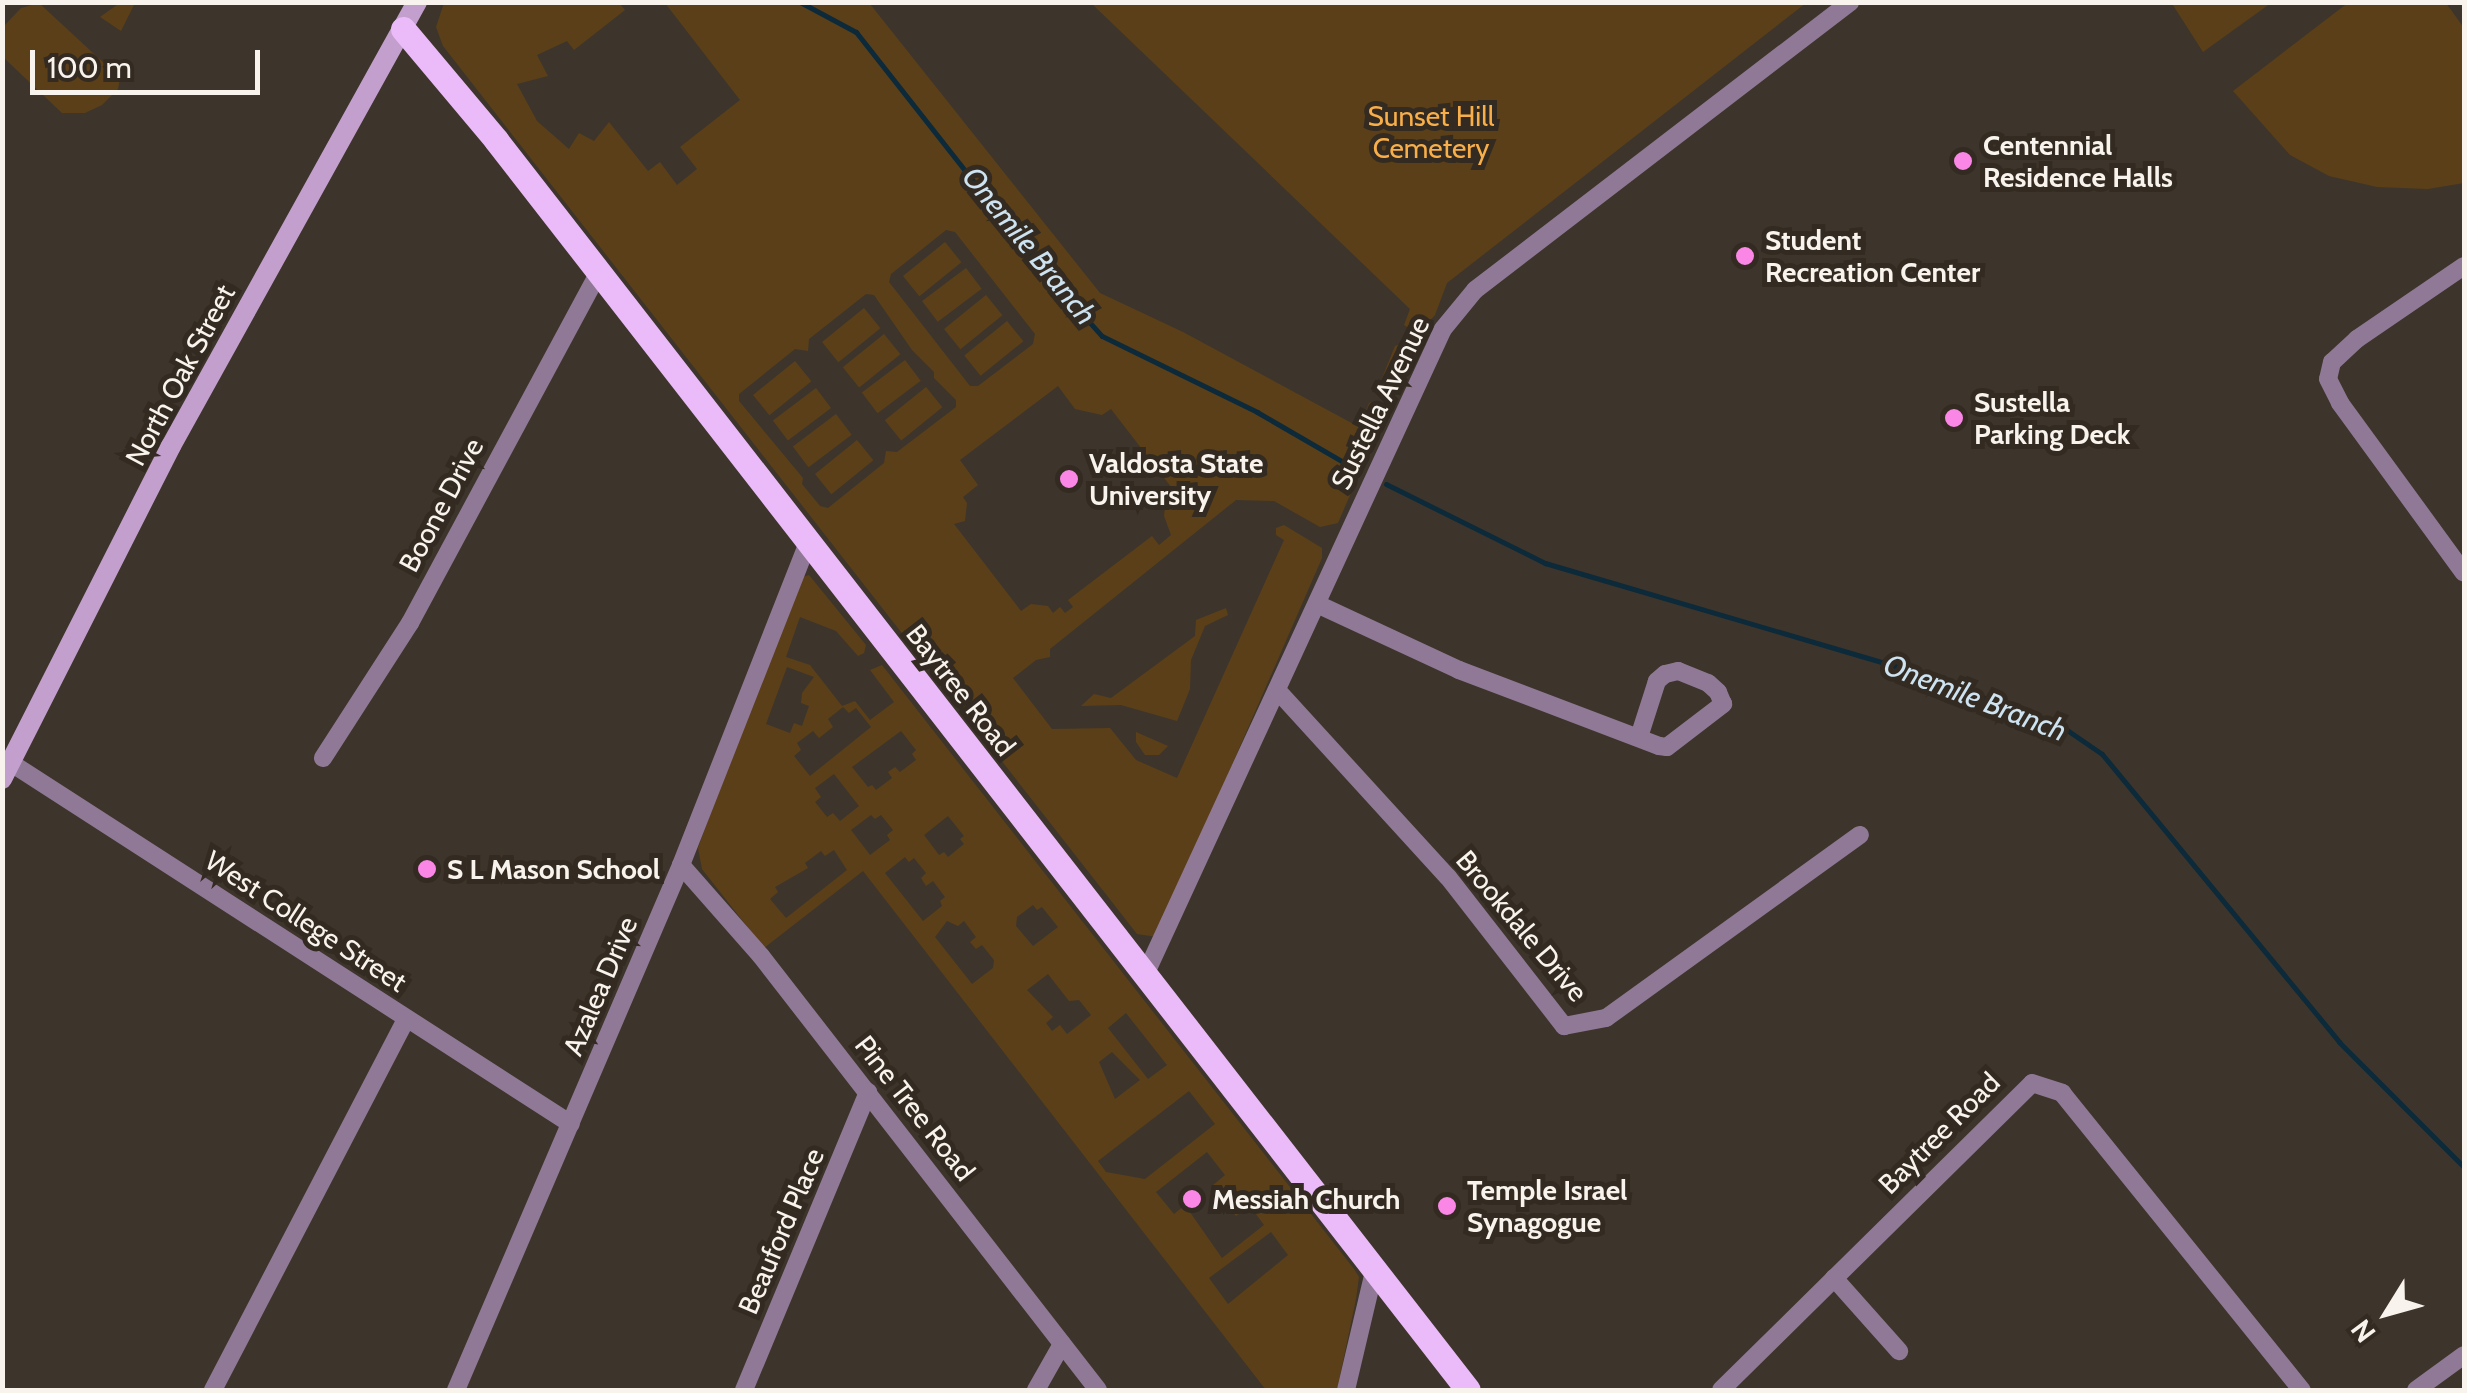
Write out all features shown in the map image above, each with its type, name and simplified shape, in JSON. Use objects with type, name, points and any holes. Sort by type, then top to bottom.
[{"type":"main road","name":"Baytree Road","points":[[403,29],[599,272],[1468,1390]]},
{"type":"street","name":"North Oak Street","points":[[7,771],[171,446],[418,2]]},
{"type":"street","name":"Sustella Avenue","points":[[1145,975],[1443,329],[1466,299],[1850,2]]},
{"type":"street","points":[[2464,266],[2332,362],[2328,379],[2334,393],[2464,572]]},
{"type":"street","name":"Boone Drive","points":[[323,758],[410,622],[599,272]]},
{"type":"street","name":"Azalea Drive","points":[[456,1390],[681,866],[808,543]]},
{"type":"street","points":[[1317,604],[1458,670],[1639,737],[1667,747],[1723,704],[1718,692],[1708,683],[1678,671],[1665,674],[1658,681],[1639,737]]},
{"type":"street","name":"Brookdale Drive","points":[[1277,690],[1448,877],[1564,1026],[1606,1018],[1860,834]]},
{"type":"street","name":"West College Street","points":[[7,771],[571,1124]]},
{"type":"street","name":"Pine Tree Road","points":[[681,866],[761,956],[1098,1390]]},
{"type":"street","points":[[213,1390],[406,1020]]},
{"type":"street","name":"Baytree Road","points":[[1721,1390],[2032,1083],[2045,1084],[2062,1093],[2302,1390]]},
{"type":"street","name":"Beauford Place","points":[[744,1390],[868,1092]]},
{"type":"street","points":[[1346,1390],[1375,1267]]},
{"type":"street","points":[[1834,1278],[1899,1351]]},
{"type":"street","points":[[1036,1390],[1062,1344]]},
{"type":"street","points":[[2416,1390],[2464,1355]]},
{"type":"green space","points":[[121,2],[135,3],[121,31],[100,17]]},
{"type":"green space","points":[[2171,2],[2271,2],[2271,3],[2203,52]]},
{"type":"green space","points":[[2349,2],[2446,3],[2464,28],[2464,183],[2428,189],[2377,187],[2329,176],[2290,155],[2233,91]]},
{"type":"green space","points":[[39,3],[120,78],[118,89],[102,105],[85,113],[62,113],[3,57],[3,27],[21,8]]},
{"type":"green space","points":[[444,3],[619,3],[625,10],[574,50],[567,41],[537,55],[548,76],[517,84],[537,121],[569,149],[579,133],[594,141],[609,122],[648,171],[660,162],[677,185],[697,169],[680,147],[740,100],[665,3],[870,4],[1100,293],[1183,332],[1359,427],[1369,403],[1374,401],[1386,411],[1338,523],[1320,527],[1274,501],[1236,500],[1050,649],[1050,657],[1036,660],[1013,678],[1052,729],[1110,728],[1136,760],[1177,778],[1284,540],[1276,535],[1276,528],[1284,525],[1322,548],[1322,558],[1157,937],[1137,934],[443,46],[436,27]],"holes":[[[946,230],[955,232],[1035,334],[1033,344],[978,386],[970,386],[889,282],[891,274]],[[866,294],[874,295],[912,350],[956,400],[956,407],[897,452],[886,451],[884,463],[828,508],[820,506],[802,484],[803,478],[739,401],[739,394],[795,349],[808,351],[809,339]],[[1058,386],[1075,409],[1102,415],[1111,409],[1175,492],[1166,499],[1164,516],[1171,535],[1159,545],[1152,536],[1068,600],[1073,607],[1065,613],[1060,607],[1053,613],[1048,606],[1031,604],[1021,611],[954,524],[965,521],[967,503],[963,497],[978,485],[960,460]]]},
{"type":"green space","name":"Sunset Hill Cemetery","points":[[1091,3],[1806,3],[1447,283],[1435,315],[1418,334],[1404,325],[1410,309]]},
{"type":"green space","points":[[945,242],[961,262],[919,296],[903,276]]},
{"type":"green space","points":[[966,268],[982,289],[938,322],[922,301]]},
{"type":"green space","points":[[986,295],[1002,315],[960,349],[944,329]]},
{"type":"green space","points":[[864,308],[880,328],[838,362],[822,342]]},
{"type":"green space","points":[[1007,321],[1023,341],[981,376],[964,356]]},
{"type":"green space","points":[[884,334],[900,354],[859,388],[843,367]]},
{"type":"green space","points":[[1402,344],[1410,349],[1412,357],[1395,388],[1382,389],[1380,383],[1395,346]]},
{"type":"green space","points":[[905,360],[921,381],[878,413],[862,392]]},
{"type":"green space","points":[[795,361],[811,381],[769,415],[753,395]]},
{"type":"green space","points":[[926,387],[942,407],[901,441],[885,420]]},
{"type":"green space","points":[[816,388],[831,408],[788,440],[773,420]]},
{"type":"green space","points":[[836,414],[852,435],[809,467],[793,446]]},
{"type":"green space","points":[[857,440],[873,460],[831,494],[815,474]]},
{"type":"green space","points":[[809,575],[866,645],[864,653],[858,656],[836,631],[800,617],[786,657],[810,665],[842,706],[855,701],[870,720],[894,702],[870,670],[882,665],[1354,1269],[1359,1277],[1356,1299],[1337,1390],[1266,1390],[863,871],[764,948],[702,869],[698,848],[775,633],[799,578]],"holes":[[[787,667],[814,677],[802,693],[801,703],[809,706],[802,726],[794,723],[790,733],[766,724]],[[843,707],[849,713],[856,708],[871,727],[810,776],[794,756],[801,750],[797,743],[813,731],[819,738],[833,727],[828,719]],[[901,731],[916,750],[912,754],[916,760],[900,772],[895,767],[888,772],[892,778],[876,790],[872,785],[868,787],[852,767]],[[834,774],[859,806],[840,821],[833,813],[827,817],[815,802],[821,797],[815,788]],[[871,815],[875,819],[881,815],[893,830],[887,835],[890,840],[870,855],[851,830]],[[948,816],[964,836],[960,839],[964,844],[948,857],[944,852],[939,855],[924,835]],[[834,850],[847,870],[786,918],[770,899],[778,892],[775,887],[808,868],[805,863],[821,851],[825,856]],[[905,857],[909,862],[914,858],[926,873],[921,878],[926,886],[933,881],[945,897],[940,901],[942,906],[923,921],[885,873]],[[1033,905],[1037,910],[1042,907],[1058,927],[1033,946],[1016,926],[1017,917]],[[947,921],[958,926],[964,921],[976,937],[970,942],[976,949],[982,945],[994,960],[993,968],[972,984],[935,937]],[[1048,974],[1069,1001],[1079,1000],[1091,1015],[1067,1034],[1060,1025],[1052,1031],[1046,1023],[1053,1017],[1027,990]],[[1126,1013],[1167,1065],[1148,1079],[1108,1028]],[[1112,1052],[1140,1080],[1115,1099],[1099,1062]],[[1189,1091],[1215,1124],[1145,1179],[1106,1172],[1098,1161]],[[1207,1152],[1225,1175],[1212,1186],[1236,1216],[1250,1206],[1264,1225],[1222,1258],[1185,1205],[1174,1214],[1156,1192]],[[1271,1232],[1288,1255],[1228,1304],[1209,1278]]]},
{"type":"green space","points":[[1226,608],[1228,615],[1205,626],[1191,660],[1190,689],[1177,721],[1121,705],[1081,706],[1094,694],[1111,698],[1195,636],[1196,620]]},
{"type":"green space","points":[[1136,732],[1168,746],[1159,755],[1145,755],[1136,742]]},
{"type":"waterway","name":"Onemile Branch","points":[[800,2],[856,32],[1049,277],[1102,336],[1257,412],[1352,467]]},
{"type":"waterway","name":"Onemile Branch","points":[[1386,484],[1545,563],[1923,674],[2067,730],[2102,754],[2339,1042],[2464,1167]]},
{"type":"place","name":"Centennial Residence Halls","points":[[1963,161]]},
{"type":"place","name":"Student Recreation Center","points":[[1745,256]]},
{"type":"place","name":"Sustella Parking Deck","points":[[1954,418]]},
{"type":"place","name":"Valdosta State University","points":[[1069,479]]},
{"type":"place","name":"S L Mason School","points":[[427,869]]},
{"type":"place","name":"Messiah Church","points":[[1192,1199]]},
{"type":"place","name":"Temple Israel Synagogue","points":[[1447,1206]]}]
